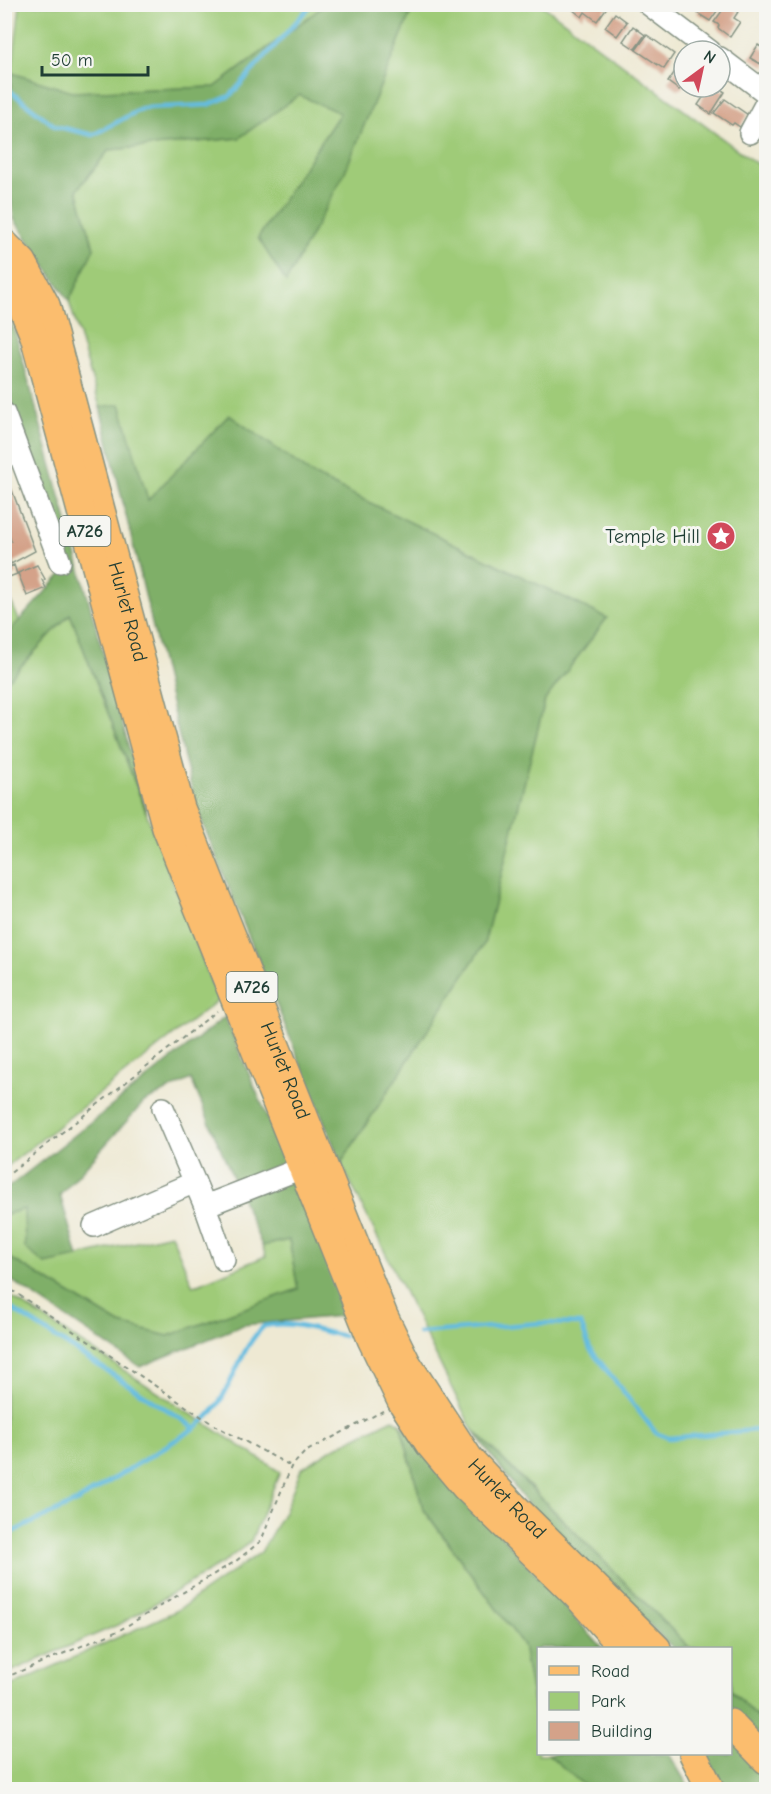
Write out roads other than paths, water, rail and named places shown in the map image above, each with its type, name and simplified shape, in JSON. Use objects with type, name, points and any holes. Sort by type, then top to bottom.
[{"type":"main road","name":"Hurlet Road","points":[[4,243],[31,274],[49,314],[181,808],[384,1316],[412,1371],[469,1458],[656,1647]]},
{"type":"main road","name":"Hurlet Road","points":[[4,281],[18,297],[34,336],[160,807],[371,1339],[401,1401],[429,1444],[465,1487],[579,1598],[622,1647]]},
{"type":"main road","points":[[732,1725],[766,1760]]},
{"type":"main road","points":[[694,1755],[711,1790]]},
{"type":"street","points":[[648,4],[694,39]]},
{"type":"street","points":[[732,67],[766,93]]},
{"type":"street","points":[[750,133],[766,103]]},
{"type":"street","points":[[4,413],[60,562]]},
{"type":"street","points":[[163,1108],[205,1206],[224,1260]]},
{"type":"street","points":[[205,1206],[302,1168]]},
{"type":"street","points":[[94,1226],[195,1182]]},
{"type":"waterway","points":[[5,87],[55,126],[93,135],[143,108],[208,105],[230,96],[312,4]]},
{"type":"waterway","points":[[4,1304],[195,1428],[218,1404],[246,1350],[264,1326],[294,1325],[344,1336]]},
{"type":"waterway","points":[[419,1333],[540,1323],[581,1324],[590,1349],[656,1433],[669,1438],[766,1429]]},
{"type":"waterway","points":[[4,1536],[78,1501],[195,1428]]},
{"type":"place","name":"Temple Hill","points":[[721,536]]}]
